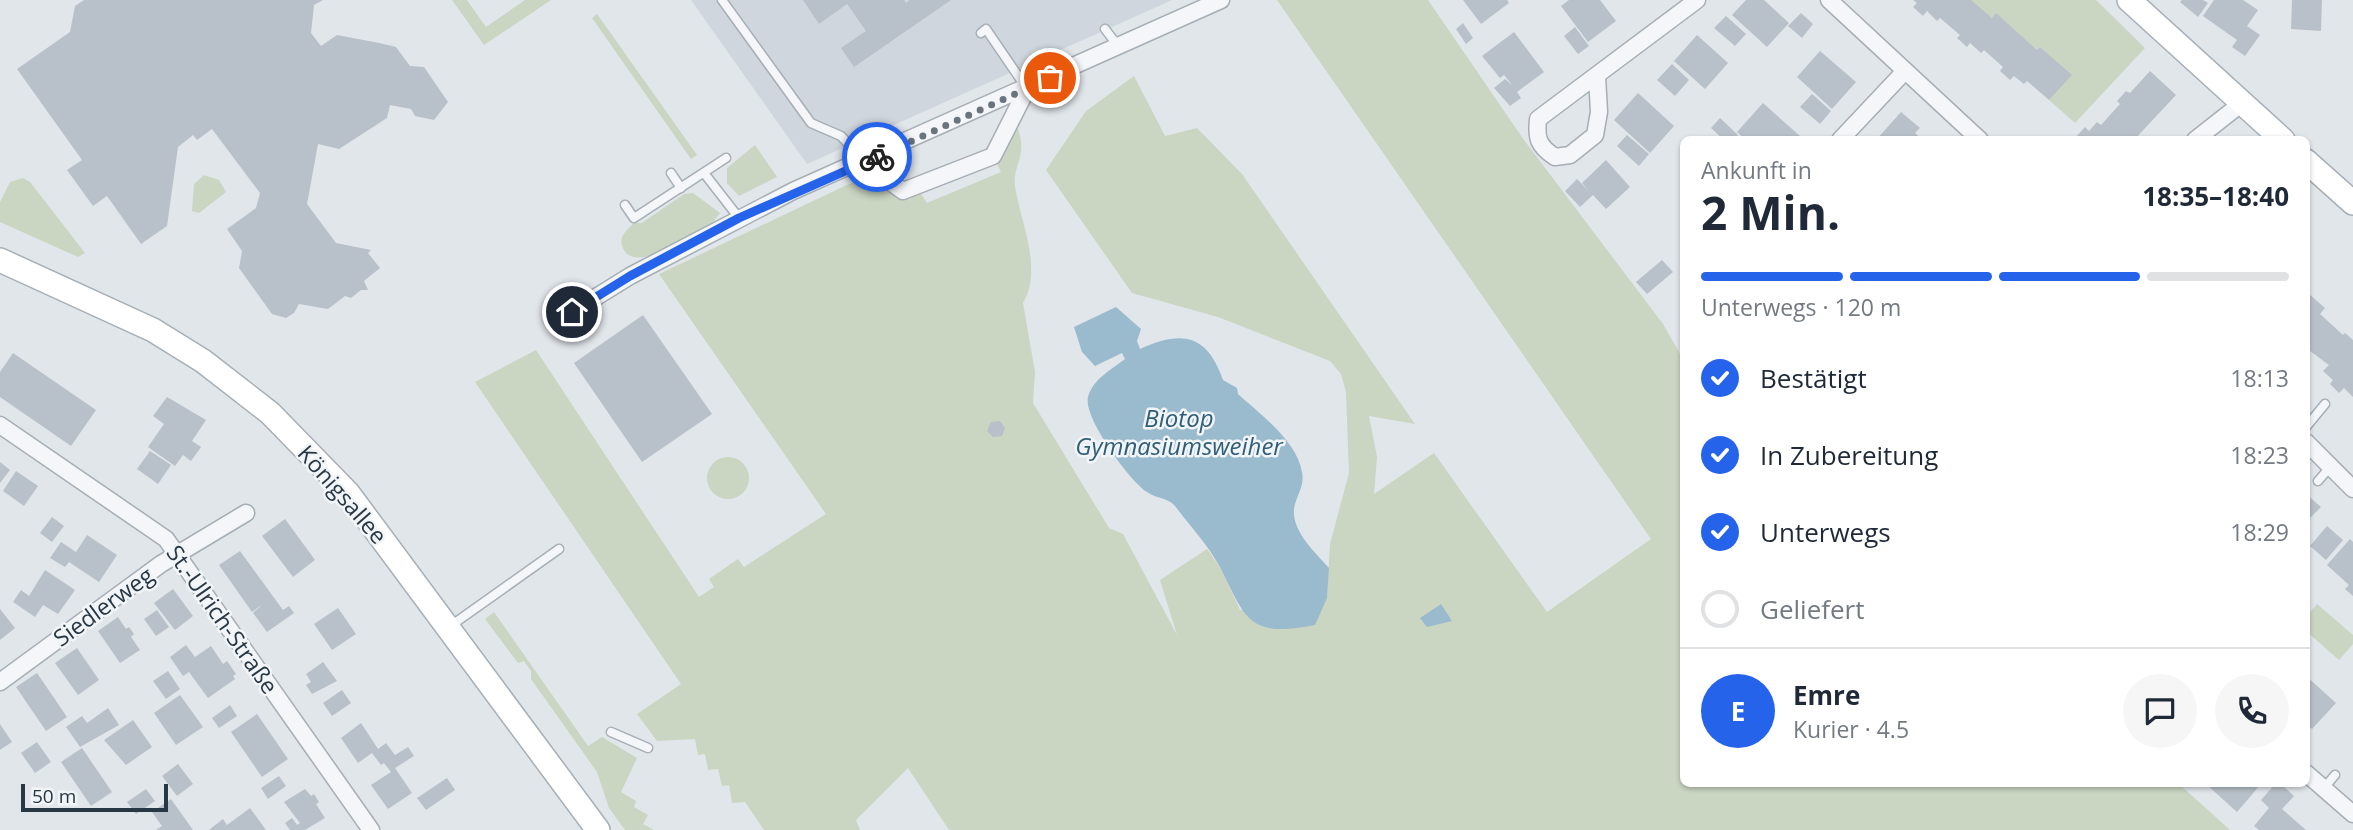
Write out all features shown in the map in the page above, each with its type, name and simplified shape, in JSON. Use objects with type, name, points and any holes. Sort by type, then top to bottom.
[{"type":"street","points":[[572,312],[630,276],[739,218],[1221,0]]},
{"type":"street","points":[[1597,76],[1599,112],[1595,135],[1570,155],[1555,157],[1544,150],[1536,137],[1538,119],[1697,0]]},
{"type":"street","points":[[1829,0],[1976,136]]},
{"type":"street","points":[[2129,0],[2279,136]]},
{"type":"street","points":[[1844,136],[1905,71]]},
{"type":"street","points":[[864,163],[903,191],[993,156],[1027,89]]},
{"type":"street","points":[[2200,136],[2242,103]]},
{"type":"street","points":[[2310,165],[2353,203]]},
{"type":"street","name":"Königsallee","points":[[0,260],[153,330],[203,361],[270,413],[348,493],[598,830]]},
{"type":"street","name":"St.-Ulrich-Straße","points":[[0,425],[166,538],[371,830]]},
{"type":"street","points":[[2310,446],[2353,489]]},
{"type":"street","name":"Siedlerweg","points":[[0,682],[178,554],[246,513]]},
{"type":"street","points":[[2310,776],[2353,814]]},
{"type":"lane","points":[[722,0],[811,123],[841,136],[855,148],[864,163]]},
{"type":"lane","points":[[981,33],[986,29],[1027,89]]},
{"type":"lane","points":[[1105,29],[1118,46]]},
{"type":"lane","points":[[625,205],[634,218],[726,159]]},
{"type":"lane","points":[[671,173],[681,188]]},
{"type":"lane","points":[[704,173],[739,218]]},
{"type":"lane","points":[[2310,421],[2325,404]]},
{"type":"lane","points":[[2318,481],[2331,466]]},
{"type":"lane","points":[[449,627],[559,549]]},
{"type":"lane","points":[[611,732],[648,748]]},
{"type":"lane","points":[[2324,788],[2335,775]]},
{"type":"shaded area","points":[[691,0],[1172,0],[807,164]]},
{"type":"green space","points":[[452,0],[467,0],[486,27],[525,0],[551,0],[484,45]]},
{"type":"green space","points":[[1277,0],[1428,0],[1524,140],[1663,324],[1680,354],[1680,787],[2182,787],[2230,830],[949,830],[908,768],[856,820],[860,830],[764,830],[745,802],[732,803],[729,785],[722,786],[718,769],[708,770],[705,754],[698,755],[695,739],[657,741],[637,714],[681,684],[475,382],[536,350],[699,597],[714,587],[709,579],[738,559],[744,567],[826,514],[659,274],[889,165],[909,200],[918,189],[927,203],[1001,172],[993,156],[1006,130],[1018,129],[1021,154],[1015,187],[1031,261],[1029,290],[1023,303],[1035,372],[1033,403],[1109,528],[1123,534],[1177,635],[1160,580],[1207,549],[1220,567],[1240,610],[1327,598],[1330,544],[1349,473],[1346,392],[1341,374],[1330,361],[1218,317],[1132,293],[1046,170],[1086,111],[1134,76],[1165,136],[1197,128],[1242,174],[1415,424],[1369,416],[1377,457],[1374,494],[1434,453],[1547,612],[1651,539]]},
{"type":"green space","points":[[1970,0],[2096,0],[2145,48],[2075,123],[2049,100],[2071,75],[2040,47],[2037,50],[1996,14],[1992,18]]},
{"type":"green space","points":[[597,14],[697,155],[691,159],[592,18]]},
{"type":"green space","points":[[755,145],[777,177],[739,196],[727,183],[727,168]]},
{"type":"green space","points":[[204,175],[219,180],[226,192],[199,213],[192,211],[194,184]]},
{"type":"green space","points":[[23,178],[30,182],[85,253],[78,257],[0,222],[0,202],[10,182]]},
{"type":"green space","points":[[693,193],[720,213],[713,222],[665,250],[638,257],[628,255],[622,246],[622,239],[634,223],[642,223],[684,194]]},
{"type":"green space","points":[[728,457],[743,463],[749,478],[743,493],[728,499],[713,493],[707,478],[713,463]]},
{"type":"green space","points":[[2317,604],[2353,635],[2353,644],[2339,660],[2310,635],[2310,612]]},
{"type":"green space","points":[[494,612],[588,746],[602,737],[637,758],[621,792],[636,801],[634,807],[648,815],[643,824],[654,830],[625,830],[609,808],[597,772],[531,679],[531,671],[524,661],[518,663],[485,619]]},
{"type":"water","name":"Biotop Gymnasiumsweiher","points":[[1116,307],[1141,329],[1137,341],[1140,349],[1168,339],[1180,338],[1201,345],[1217,365],[1223,380],[1237,388],[1238,394],[1276,429],[1293,450],[1303,477],[1294,517],[1301,534],[1329,568],[1327,598],[1315,625],[1276,629],[1252,621],[1244,612],[1210,551],[1175,506],[1139,485],[1109,448],[1093,419],[1088,397],[1098,380],[1125,359],[1122,353],[1095,366],[1082,352],[1074,327]]},
{"type":"water","points":[[1441,604],[1452,621],[1427,627],[1420,618]]},
{"type":"building","points":[[84,0],[323,0],[314,5],[311,33],[321,46],[337,35],[379,43],[396,47],[410,66],[424,67],[448,102],[434,120],[415,116],[411,109],[390,105],[387,118],[339,149],[318,144],[307,204],[336,243],[371,250],[368,253],[380,268],[364,281],[368,290],[361,290],[351,298],[345,296],[328,309],[299,304],[294,313],[286,318],[272,314],[239,268],[242,251],[227,229],[256,208],[260,193],[212,129],[197,140],[193,135],[178,147],[167,226],[141,244],[107,196],[93,206],[67,170],[82,160],[17,69],[70,32],[75,6]]},
{"type":"building","points":[[803,0],[904,0],[906,3],[910,0],[951,0],[854,67],[841,48],[866,31],[847,4],[819,24]]},
{"type":"building","points":[[1463,0],[1507,0],[1509,3],[1481,24]]},
{"type":"building","points":[[1569,0],[1600,0],[1616,21],[1588,42],[1561,6]]},
{"type":"building","points":[[1746,0],[1764,0],[1789,23],[1767,47],[1732,15]]},
{"type":"building","points":[[1913,0],[1971,0],[1992,18],[1996,13],[2037,50],[2040,47],[2072,75],[2049,100],[2027,81],[2024,84],[2014,76],[2010,80],[2000,71],[2003,67],[1984,50],[1981,53],[1970,43],[1967,47],[1957,38],[1960,35],[1940,18],[1937,21],[1927,11],[1923,16],[1913,7],[1917,3]]},
{"type":"building","points":[[2203,0],[2208,3],[2198,17],[2180,2]]},
{"type":"building","points":[[2214,0],[2243,0],[2258,10],[2247,26],[2260,35],[2245,56],[2232,47],[2237,40],[2203,16]]},
{"type":"building","points":[[2292,0],[2322,0],[2321,31],[2291,29]]},
{"type":"building","points":[[1801,13],[1813,24],[1802,38],[1788,26]]},
{"type":"building","points":[[1726,16],[1746,34],[1735,46],[1714,28]]},
{"type":"building","points":[[1463,23],[1473,38],[1466,44],[1456,29]]},
{"type":"building","points":[[1575,27],[1589,46],[1578,54],[1564,36]]},
{"type":"building","points":[[1514,32],[1544,72],[1517,92],[1521,98],[1510,106],[1494,88],[1505,79],[1512,85],[1504,75],[1500,78],[1482,56]]},
{"type":"building","points":[[1697,35],[1728,63],[1705,89],[1674,61]]},
{"type":"building","points":[[1820,51],[1856,82],[1832,109],[1797,77]]},
{"type":"building","points":[[1672,64],[1689,80],[1675,96],[1657,80]]},
{"type":"building","points":[[2150,71],[2176,95],[2138,136],[2077,136],[2085,127],[2089,131],[2097,122],[2101,125],[2120,104],[2117,101],[2126,91],[2130,93]]},
{"type":"building","points":[[1638,93],[1674,126],[1650,153],[1614,120]]},
{"type":"building","points":[[1812,94],[1831,111],[1820,124],[1800,107]]},
{"type":"building","points":[[1763,103],[1800,136],[1742,136],[1737,132]]},
{"type":"building","points":[[1901,112],[1920,128],[1915,133],[1918,136],[1880,136]]},
{"type":"building","points":[[1720,118],[1738,135],[1720,136],[1711,128]]},
{"type":"building","points":[[1627,135],[1649,154],[1639,166],[1617,146]]},
{"type":"building","points":[[1606,160],[1630,187],[1606,209],[1593,195],[1580,207],[1565,191],[1577,179],[1589,191],[1582,183]]},
{"type":"building","points":[[1662,260],[1673,272],[1647,294],[1636,282]]},
{"type":"building","points":[[2310,295],[2325,308],[2320,314],[2343,335],[2345,333],[2353,340],[2353,397],[2344,388],[2339,393],[2330,384],[2333,380],[2323,371],[2329,365],[2310,351]]},
{"type":"building","points":[[643,315],[712,414],[642,462],[574,363]]},
{"type":"building","points":[[13,353],[96,410],[71,446],[0,397],[0,372]]},
{"type":"building","points":[[167,397],[206,420],[192,441],[201,447],[191,461],[183,455],[175,466],[148,447],[164,424],[153,416]]},
{"type":"building","points":[[1000,421],[1005,428],[1002,436],[993,437],[987,431],[991,422]]},
{"type":"building","points":[[150,451],[171,465],[158,484],[137,469]]},
{"type":"building","points":[[0,462],[10,470],[0,483]]},
{"type":"building","points":[[16,471],[38,486],[24,506],[3,491]]},
{"type":"building","points":[[2310,497],[2321,507],[2310,518]]},
{"type":"building","points":[[52,517],[64,526],[52,542],[40,533]]},
{"type":"building","points":[[285,519],[315,560],[293,577],[262,536]]},
{"type":"building","points":[[2327,526],[2343,540],[2326,560],[2310,546]]},
{"type":"building","points":[[87,535],[117,555],[99,582],[69,562],[65,567],[50,558],[61,542],[76,552]]},
{"type":"building","points":[[2350,539],[2353,542],[2353,596],[2345,589],[2349,585],[2327,565]]},
{"type":"building","points":[[240,551],[283,610],[289,606],[294,613],[267,632],[253,613],[262,605],[252,612],[219,565]]},
{"type":"building","points":[[45,570],[75,590],[58,614],[43,605],[35,617],[13,602],[21,590],[29,596]]},
{"type":"building","points":[[173,589],[193,616],[175,630],[154,603]]},
{"type":"building","points":[[338,608],[356,634],[332,650],[314,624]]},
{"type":"building","points":[[0,609],[15,628],[0,640]]},
{"type":"building","points":[[157,610],[169,627],[156,636],[144,619]]},
{"type":"building","points":[[118,617],[126,629],[129,627],[134,634],[131,637],[140,650],[120,663],[98,631]]},
{"type":"building","points":[[186,645],[195,657],[211,646],[223,664],[227,661],[236,674],[233,676],[235,679],[208,698],[189,672],[183,676],[170,657]]},
{"type":"building","points":[[77,648],[99,680],[78,695],[55,663]]},
{"type":"building","points":[[323,662],[337,681],[312,694],[306,685],[311,682],[306,674]]},
{"type":"building","points":[[168,671],[180,689],[166,699],[153,681]]},
{"type":"building","points":[[37,673],[67,717],[46,731],[16,687]]},
{"type":"building","points":[[2310,680],[2336,703],[2312,729],[2310,727]]},
{"type":"building","points":[[342,690],[351,703],[332,716],[323,703]]},
{"type":"building","points":[[180,695],[203,727],[176,745],[154,713]]},
{"type":"building","points":[[230,705],[237,716],[219,728],[212,718]]},
{"type":"building","points":[[108,708],[119,725],[80,747],[66,727],[82,716],[87,723]]},
{"type":"building","points":[[257,714],[288,759],[262,777],[231,732]]},
{"type":"building","points":[[133,720],[152,747],[126,765],[104,740]]},
{"type":"building","points":[[361,723],[378,749],[386,743],[395,755],[408,747],[414,756],[395,768],[412,793],[388,809],[371,785],[391,772],[384,763],[381,765],[372,753],[358,763],[341,738]]},
{"type":"building","points":[[0,724],[12,742],[0,750]]},
{"type":"building","points":[[37,742],[51,762],[35,773],[21,753]]},
{"type":"building","points":[[82,748],[112,792],[91,806],[61,762]]},
{"type":"building","points":[[178,764],[193,784],[177,796],[162,776]]},
{"type":"building","points":[[279,776],[286,786],[268,799],[261,788]]},
{"type":"building","points":[[447,778],[455,790],[426,810],[417,798]]},
{"type":"building","points":[[2209,787],[2258,787],[2237,812]]},
{"type":"building","points":[[2272,787],[2284,787],[2294,796],[2282,809],[2306,830],[2259,830],[2254,826],[2269,808],[2261,800]]},
{"type":"building","points":[[146,789],[155,801],[136,814],[127,802]]},
{"type":"building","points":[[305,789],[311,796],[314,794],[319,802],[316,804],[325,818],[305,830],[290,830],[285,823],[292,818],[297,825],[300,823],[284,802]]},
{"type":"building","points":[[171,799],[193,830],[156,830],[162,826],[152,812]]},
{"type":"building","points":[[250,808],[266,830],[209,830],[223,819],[227,825]]},
{"type":"way so far","points":[[877,157],[1050,78]]},
{"type":"route","points":[[572,312],[630,276],[739,218],[793,191],[877,157]]}]
